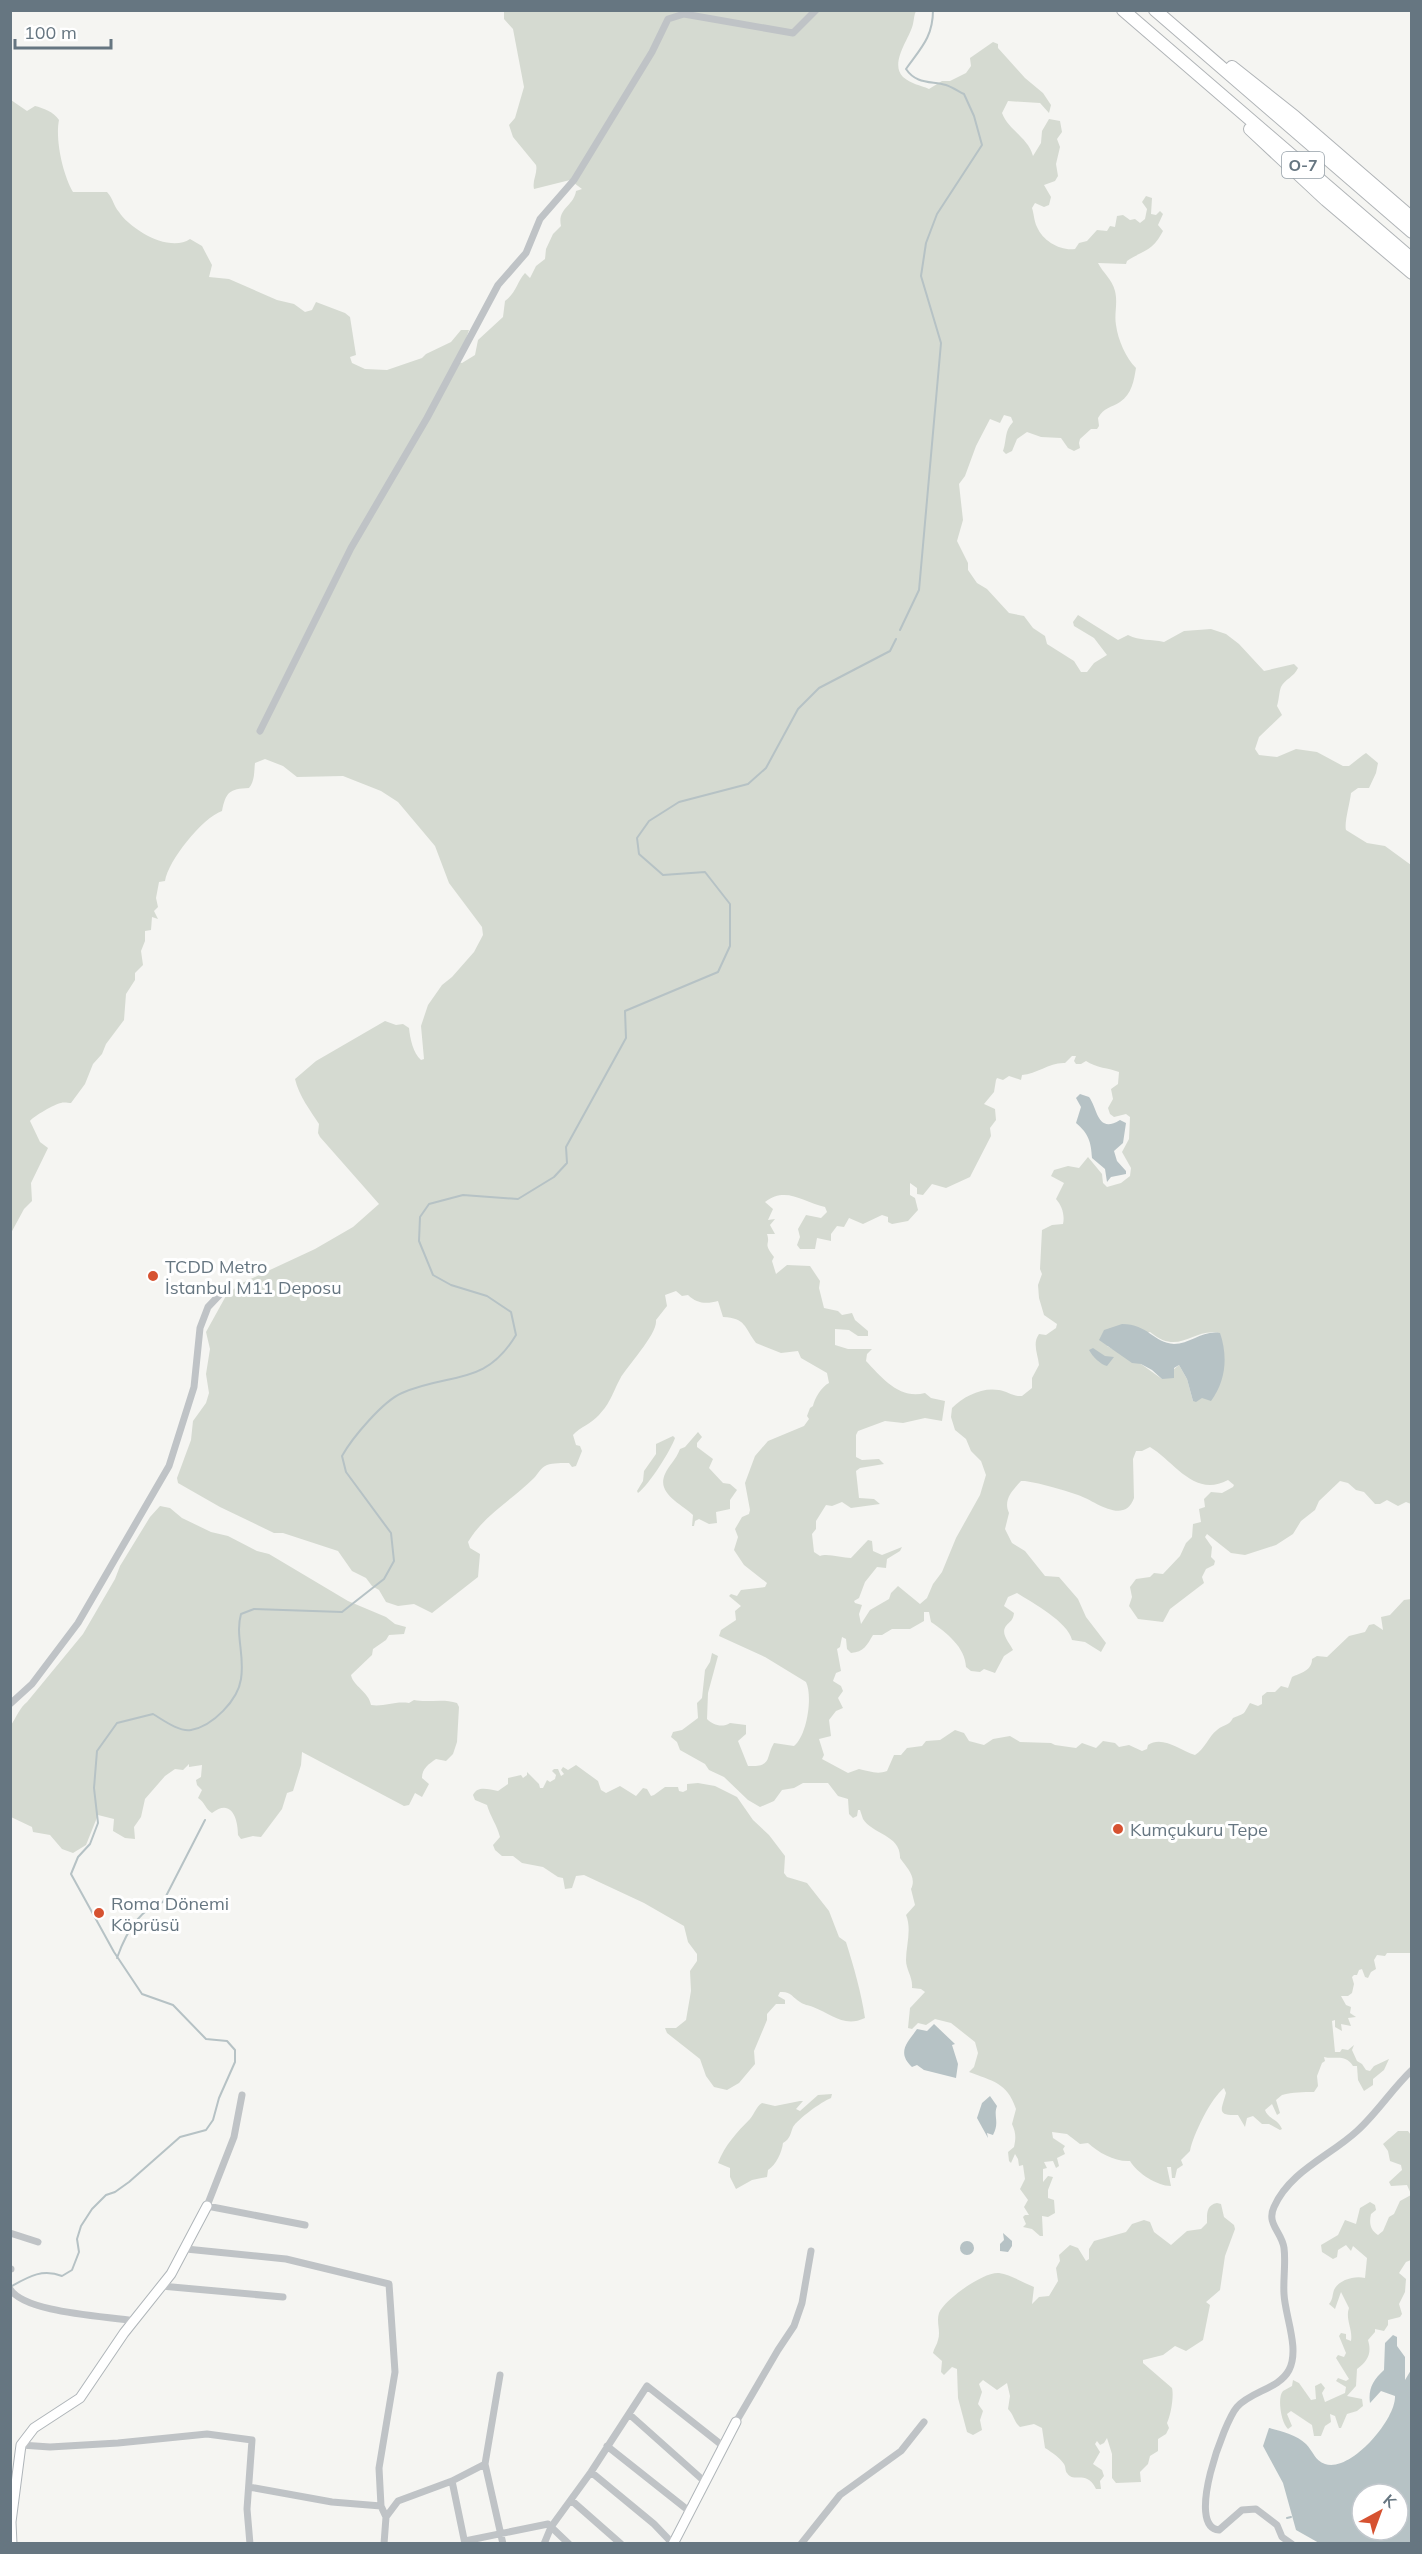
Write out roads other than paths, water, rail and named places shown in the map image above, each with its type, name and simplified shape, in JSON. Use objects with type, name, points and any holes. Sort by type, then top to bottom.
[{"type":"highway","name":"O-7","points":[[1123,10],[1412,259]]},
{"type":"highway","name":"O-7","points":[[1155,10],[1412,232]]},
{"type":"highway","points":[[1196,45],[1225,62],[1262,89],[1412,218]]},
{"type":"highway","points":[[1195,72],[1273,152],[1412,273]]},
{"type":"street","points":[[260,731],[351,548],[427,418],[498,285],[526,253],[540,219],[574,180],[652,52],[668,19],[684,14],[793,33],[816,10]]},
{"type":"street","points":[[10,1704],[32,1684],[78,1623],[169,1466],[194,1386],[201,1329],[208,1307],[227,1287]]},
{"type":"street","points":[[1292,2544],[1282,2537],[1277,2525],[1256,2509],[1242,2510],[1219,2530],[1214,2530],[1209,2525],[1205,2509],[1214,2458],[1227,2422],[1243,2400],[1274,2384],[1290,2369],[1292,2357],[1284,2294],[1284,2250],[1280,2235],[1272,2224],[1271,2213],[1280,2197],[1301,2173],[1356,2133],[1412,2070]]},
{"type":"street","points":[[12,2544],[11,2522],[21,2445],[34,2428],[80,2398],[186,2249],[207,2206],[234,2137],[242,2095]]},
{"type":"street","points":[[207,2206],[305,2225]]},
{"type":"street","points":[[10,2233],[38,2241]]},
{"type":"street","points":[[186,2249],[286,2259],[389,2284],[395,2372],[379,2468],[381,2506],[386,2517],[384,2544]]},
{"type":"street","points":[[591,2472],[654,2524],[673,2544],[736,2422],[778,2349],[794,2326],[802,2303],[811,2251]]},
{"type":"street","points":[[161,2286],[283,2297]]},
{"type":"street","points":[[12,2291],[21,2300],[37,2306],[134,2321]]},
{"type":"street","points":[[500,2375],[485,2464],[503,2544]]},
{"type":"street","points":[[544,2544],[551,2527],[591,2472],[647,2386],[723,2446]]},
{"type":"street","points":[[629,2414],[704,2481]]},
{"type":"street","points":[[801,2544],[840,2495],[901,2451],[924,2422]]},
{"type":"street","points":[[21,2445],[50,2447],[118,2443],[207,2434],[252,2440],[249,2544]]},
{"type":"street","points":[[607,2446],[689,2511]]},
{"type":"street","points":[[386,2517],[398,2501],[452,2481],[485,2464]]},
{"type":"street","points":[[452,2481],[465,2542],[548,2524],[569,2544]]},
{"type":"street","points":[[249,2487],[332,2502],[381,2506]]},
{"type":"street","points":[[571,2499],[621,2544]]},
{"type":"street","points":[[1275,2544],[1282,2537]]},
{"type":"waterway","points":[[900,630],[919,590],[941,343],[921,276],[926,243],[937,214],[982,145],[974,116],[964,94],[946,85],[919,80],[906,69],[928,35],[933,10]]},
{"type":"waterway","points":[[10,2287],[42,2273],[62,2276],[72,2270],[79,2252],[77,2239],[81,2226],[92,2209],[106,2195],[115,2192],[129,2182],[180,2137],[206,2130],[213,2120],[219,2098],[235,2062],[235,2050],[227,2041],[206,2039],[173,2005],[142,1994],[114,1952],[71,1874],[78,1857],[90,1844],[98,1823],[94,1788],[97,1751],[117,1723],[153,1714],[176,1727],[191,1730],[216,1718],[230,1703],[241,1679],[239,1630],[241,1614],[254,1609],[342,1612],[384,1579],[394,1561],[391,1533],[346,1472],[342,1456],[369,1421],[394,1397],[419,1387],[479,1371],[504,1352],[516,1335],[511,1312],[487,1296],[451,1285],[433,1275],[419,1241],[420,1217],[429,1204],[463,1195],[518,1199],[554,1177],[567,1163],[566,1147],[626,1038],[625,1011],[718,972],[730,946],[730,904],[705,872],[663,875],[639,854],[637,838],[649,821],[679,802],[748,784],[766,768],[798,709],[819,688],[890,651],[896,639]]},
{"type":"waterway","points":[[117,1958],[134,1924],[147,1910],[163,1902],[205,1820]]},
{"type":"waterway","points":[[1287,2518],[1291,2517]]},
{"type":"place","name":"TCDD Metro İstanbul M11 Deposu","points":[[153,1276]]},
{"type":"place","name":"Kumçukuru Tepe","points":[[1118,1829]]},
{"type":"place","name":"Roma Dönemi Köprüsü","points":[[99,1913]]}]
